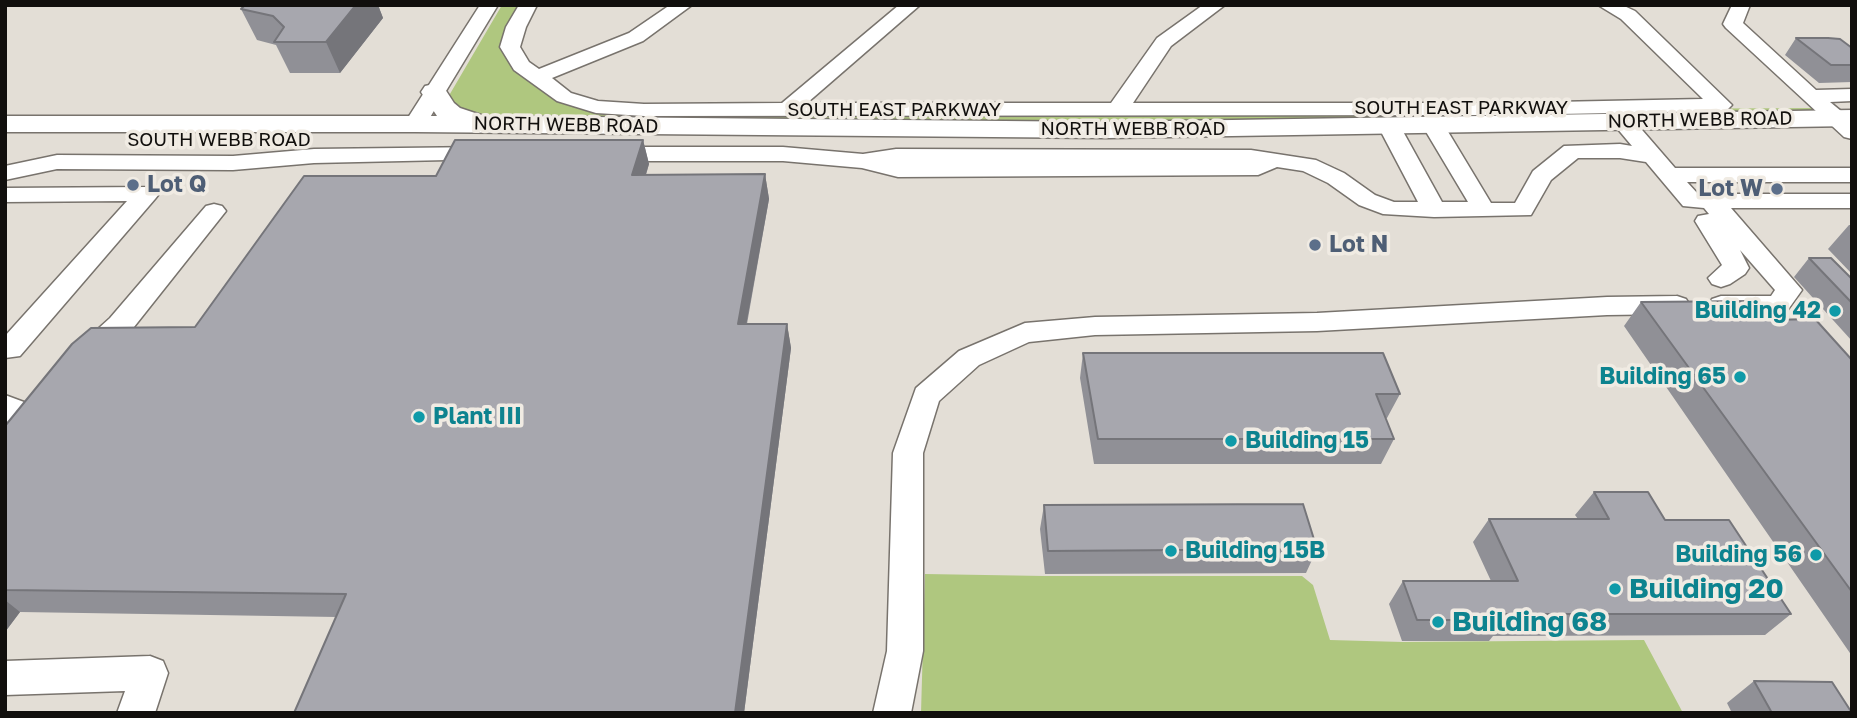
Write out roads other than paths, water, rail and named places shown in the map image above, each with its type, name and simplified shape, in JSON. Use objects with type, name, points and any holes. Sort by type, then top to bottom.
[{"type":"main road","points":[[434,93],[443,108],[452,114],[481,124]]},
{"type":"main road","name":"SOUTH WEBB ROAD","points":[[5,124],[424,131]]},
{"type":"main road","name":"NORTH WEBB ROAD","points":[[424,131],[481,124],[1392,131]]},
{"type":"main road","name":"NORTH WEBB ROAD","points":[[424,131],[1436,131],[1648,152],[1848,126]]},
{"type":"main road","name":"SOUTH WEBB ROAD","points":[[5,140],[360,140],[424,131]]},
{"type":"street","points":[[424,131],[434,93],[489,5]]},
{"type":"street","name":"SOUTH EAST PARKWAY","points":[[528,5],[516,27],[510,47],[521,66],[564,97],[596,107],[644,110],[1504,109],[1721,105],[1628,15],[1607,5]]},
{"type":"street","points":[[537,77],[636,37],[682,5]]},
{"type":"street","points":[[788,110],[911,5]]},
{"type":"street","points":[[1118,109],[1164,43],[1216,5]]},
{"type":"street","points":[[1741,5],[1733,24],[1811,96],[1848,126]]},
{"type":"street","points":[[1811,96],[1852,95]]},
{"type":"street","points":[[1392,131],[1434,211]]},
{"type":"street","points":[[1436,131],[1484,211]]},
{"type":"street","points":[[892,713],[905,651],[908,453],[926,396],[969,358],[1025,333],[1096,326],[1317,322],[1607,306],[1778,305],[1789,290],[1648,152]]},
{"type":"street","points":[[587,154],[783,154],[863,161],[896,156],[946,172],[1105,163],[1258,168],[1274,160],[1308,165],[1336,178],[1367,200],[1391,209],[1434,211],[1523,210],[1541,176],[1554,167],[1648,152],[1852,175]]},
{"type":"street","points":[[5,173],[57,162],[233,163],[288,157],[287,167],[296,173],[382,173],[392,155],[504,154]]},
{"type":"street","points":[[101,194],[131,162]]},
{"type":"street","points":[[5,195],[157,194],[10,349],[5,348]]},
{"type":"street","points":[[1701,201],[1852,201]]},
{"type":"street","points":[[1701,201],[1736,268],[1721,278]]},
{"type":"street","points":[[71,369],[120,324],[214,211]]},
{"type":"street","points":[[5,678],[150,673],[136,713]]},
{"type":"place","name":"Lot Q","points":[[133,185]]},
{"type":"place","name":"Lot W","points":[[1777,189]]},
{"type":"place","name":"Lot N","points":[[1315,245]]},
{"type":"place","name":"Building 42","points":[[1835,311]]},
{"type":"place","name":"Building 65","points":[[1740,377]]},
{"type":"place","name":"Plant III","points":[[419,417]]},
{"type":"place","name":"Building 15","points":[[1231,441]]},
{"type":"place","name":"Building 15B","points":[[1171,551]]},
{"type":"place","name":"Building 56","points":[[1816,555]]},
{"type":"place","name":"Building 20","points":[[1615,589]]},
{"type":"place","name":"Building 68","points":[[1438,622]]}]
